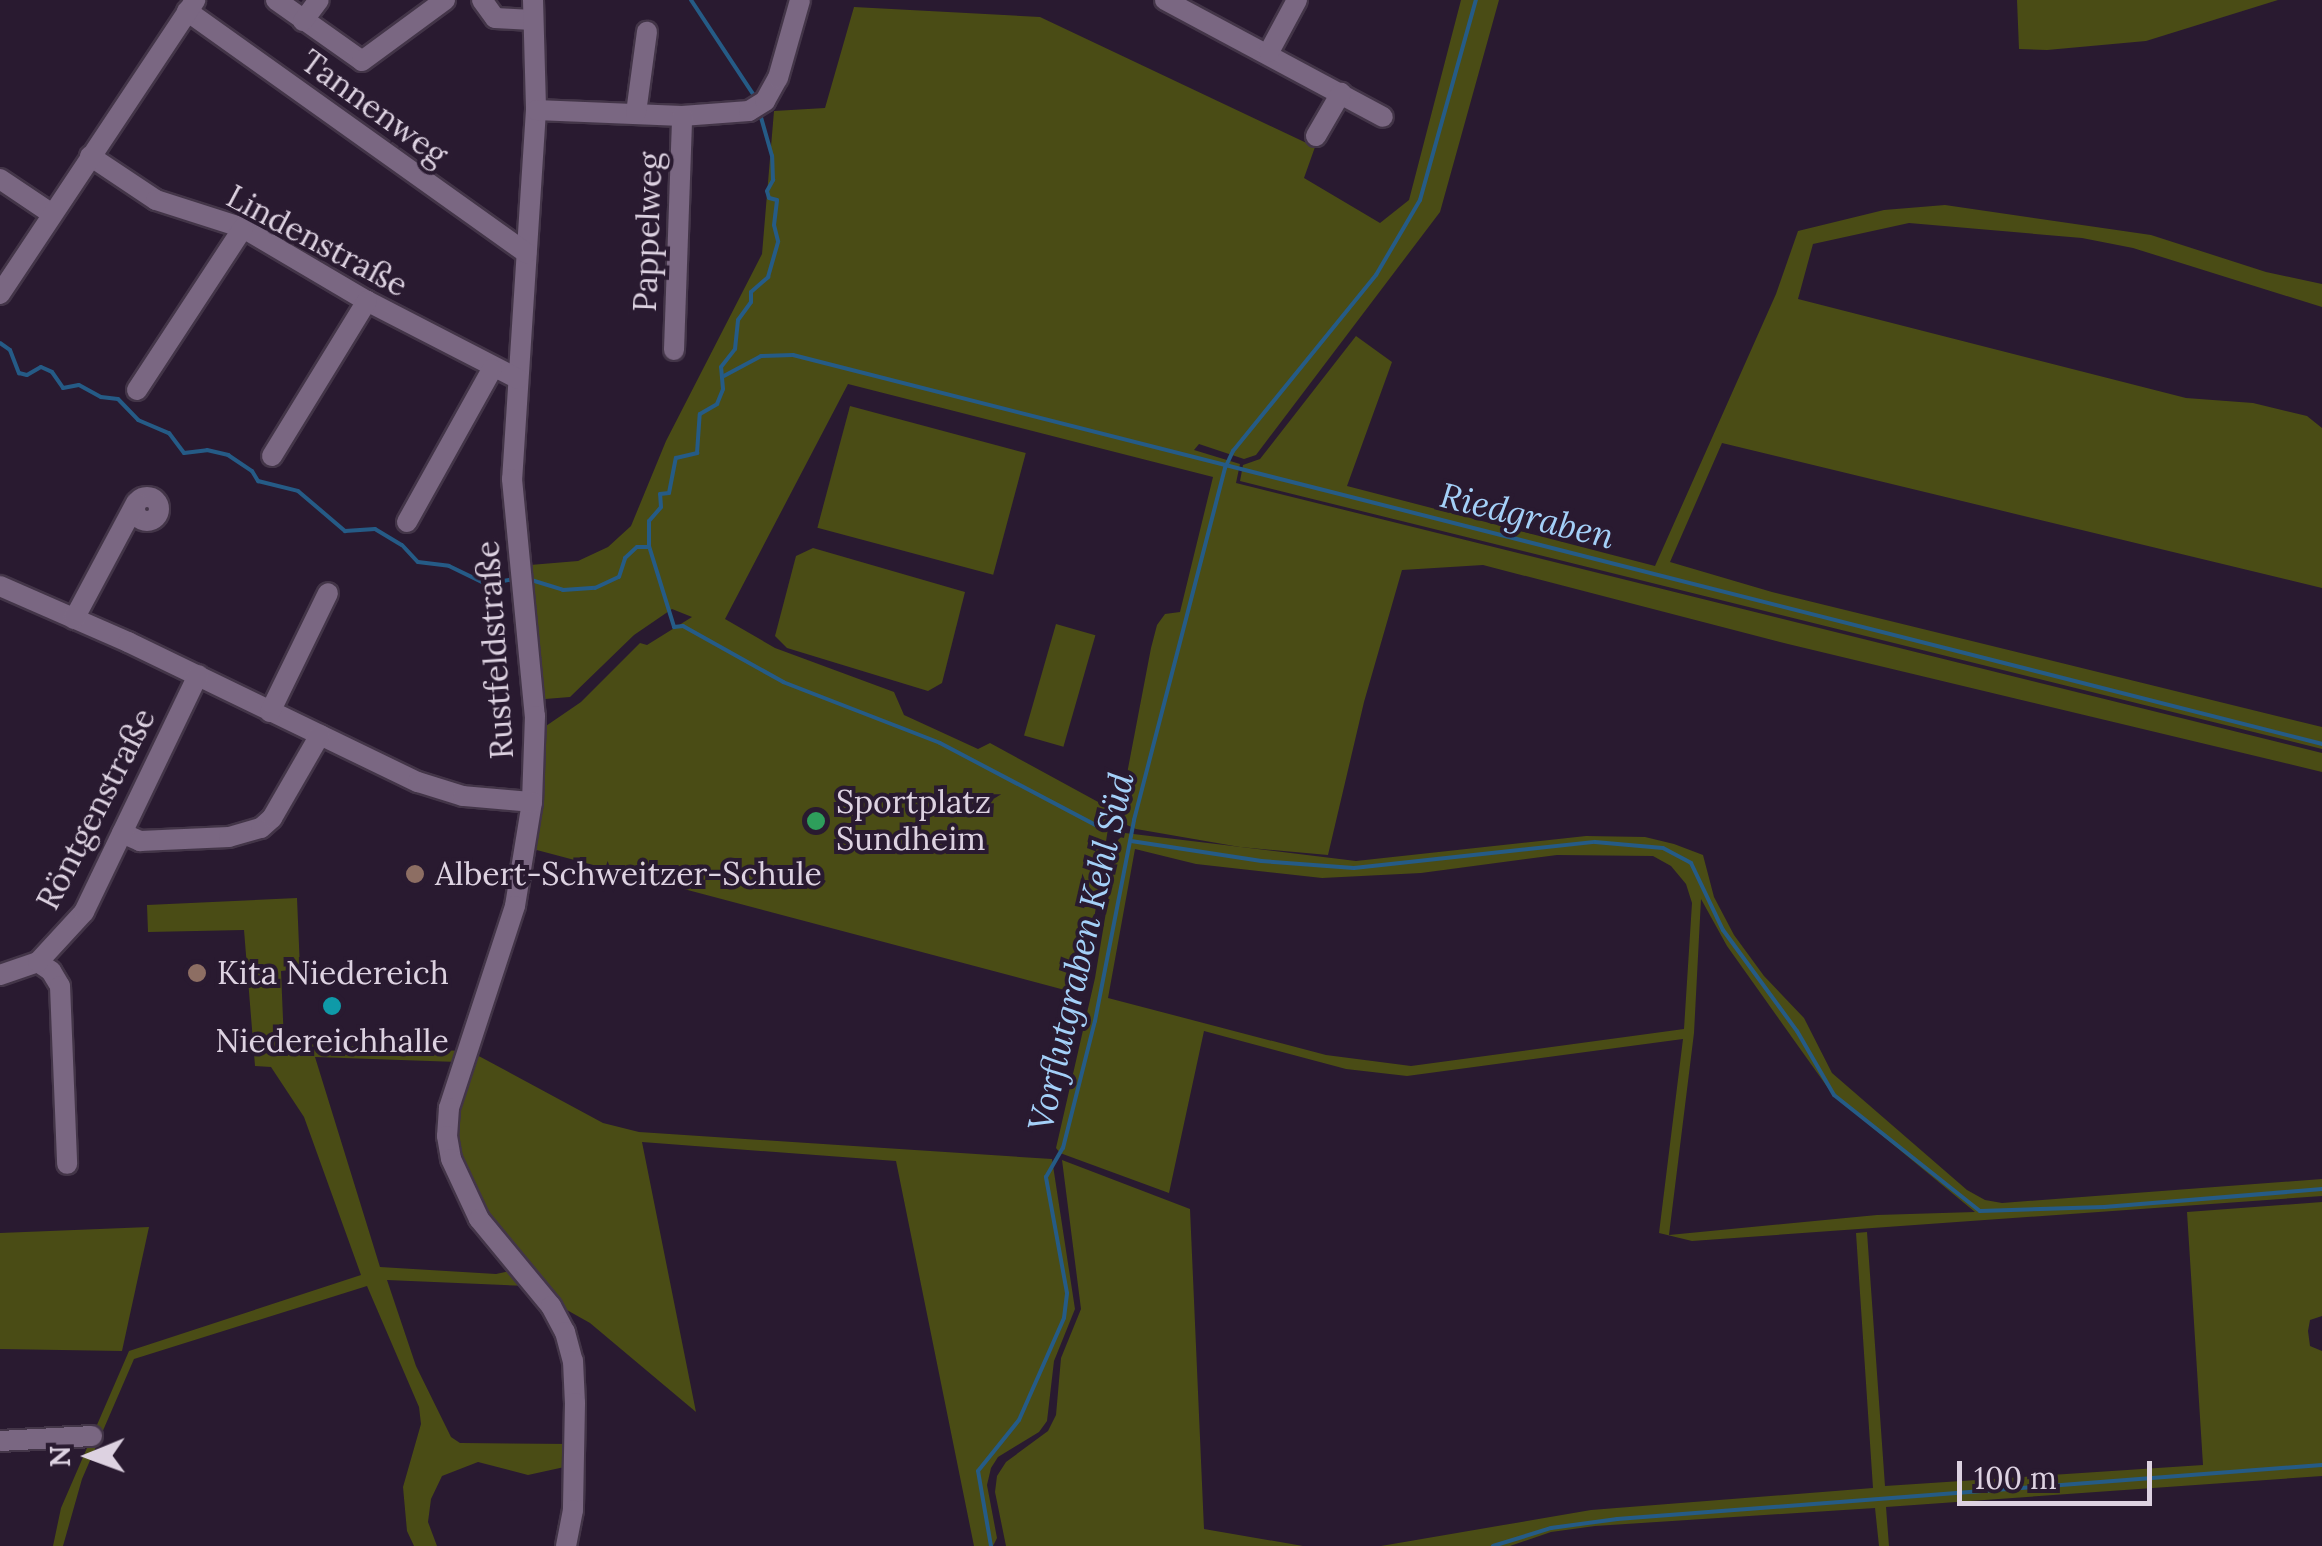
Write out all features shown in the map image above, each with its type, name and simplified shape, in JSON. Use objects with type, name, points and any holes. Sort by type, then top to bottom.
[{"type":"street","points":[[276,0],[362,62],[444,0]]},
{"type":"street","points":[[303,21],[319,0]]},
{"type":"street","points":[[482,0],[495,18],[533,10]]},
{"type":"street","points":[[536,110],[682,116],[757,106],[778,78],[800,0]]},
{"type":"street","points":[[1165,0],[1269,52],[1383,117]]},
{"type":"street","points":[[1269,52],[1297,0]]},
{"type":"street","points":[[0,294],[191,6]]},
{"type":"street","name":"Tannenweg","points":[[191,6],[526,253]]},
{"type":"street","name":"Rustfeldstraße","points":[[533,10],[536,110],[512,479],[536,716],[532,802],[515,906],[450,1108],[447,1136],[451,1159],[479,1218],[551,1306],[565,1332],[573,1362],[576,1403],[573,1510],[566,1546]]},
{"type":"street","points":[[636,114],[647,32]]},
{"type":"street","points":[[1316,136],[1341,93]]},
{"type":"street","name":"Pappelweg","points":[[674,350],[682,116]]},
{"type":"street","name":"Lindenstraße","points":[[90,156],[156,200],[243,228],[367,302],[518,379]]},
{"type":"street","points":[[0,179],[52,214]]},
{"type":"street","points":[[138,390],[243,228]]},
{"type":"street","points":[[272,456],[367,302]]},
{"type":"street","points":[[407,522],[492,369]]},
{"type":"street","points":[[74,620],[136,503]]},
{"type":"street","points":[[0,586],[418,782],[464,796],[532,802]]},
{"type":"street","points":[[270,712],[328,593]]},
{"type":"street","name":"Röntgenstraße","points":[[0,976],[38,962],[84,912],[198,676]]},
{"type":"street","points":[[122,832],[140,841],[229,837],[261,828],[272,818],[320,736]]},
{"type":"street","points":[[38,962],[51,971],[60,986],[67,1164]]},
{"type":"street","points":[[0,1440],[92,1436]]},
{"type":"shaded area","points":[[1461,0],[1499,0],[1440,212],[1256,455],[1244,459],[1199,444],[1194,450],[1240,464],[1236,483],[2322,753],[2322,772],[1788,644],[1483,565],[1402,570],[1364,702],[1328,855],[1240,847],[1136,829],[1118,821],[1151,648],[1157,625],[1165,614],[1180,612],[1213,477],[848,384],[725,619],[775,648],[894,692],[904,715],[978,749],[990,743],[1111,809],[1083,991],[1076,993],[533,849],[543,728],[581,702],[640,643],[647,645],[692,617],[672,609],[634,635],[570,697],[545,699],[530,565],[578,561],[608,547],[631,526],[666,441],[762,254],[774,111],[825,108],[854,7],[1040,17],[1315,147],[1304,178],[1380,223],[1409,200]]},
{"type":"shaded area","points":[[2017,0],[2278,0],[2146,41],[2047,50],[2019,49]]},
{"type":"shaded area","points":[[1945,205],[2151,235],[2266,272],[2322,284],[2322,307],[2133,248],[2082,238],[1909,223],[1813,244],[1798,299],[2186,398],[2253,403],[2307,416],[2322,428],[2322,588],[1722,443],[1670,562],[1772,592],[2322,727],[2322,749],[1240,481],[1243,465],[1260,459],[1356,336],[1392,362],[1347,486],[1655,566],[1776,294],[1798,231],[1884,210]]},
{"type":"shaded area","points":[[850,406],[1026,453],[993,575],[817,528]]},
{"type":"shaded area","points":[[813,548],[965,592],[942,683],[928,691],[787,648],[775,636],[796,556]]},
{"type":"shaded area","points":[[1056,624],[1095,635],[1063,747],[1024,736]]},
{"type":"shaded area","points":[[1125,833],[1356,861],[1586,836],[1645,837],[1674,844],[1703,855],[1714,897],[1734,935],[1764,976],[1804,1018],[1832,1073],[1967,1190],[1985,1200],[2002,1203],[2322,1179],[2322,1196],[1692,1241],[1659,1233],[1683,1039],[1407,1076],[1346,1069],[1204,1031],[1169,1193],[1060,1153],[1056,1148],[1095,978],[1118,840]],"holes":[[[1135,849],[1196,864],[1322,878],[1421,873],[1557,855],[1653,856],[1671,866],[1686,884],[1692,903],[1684,1029],[1411,1066],[1326,1055],[1108,998]],[[1701,899],[1727,946],[1833,1095],[1975,1212],[1877,1215],[1669,1235],[1694,1033]]]},
{"type":"shaded area","points":[[297,898],[300,969],[281,971],[284,1043],[462,1051],[458,1062],[315,1057],[380,1267],[496,1274],[514,1270],[527,1286],[387,1280],[416,1366],[451,1437],[460,1443],[571,1444],[569,1466],[528,1475],[478,1462],[442,1476],[431,1499],[428,1522],[437,1546],[414,1546],[407,1531],[403,1487],[421,1424],[419,1407],[367,1286],[134,1359],[82,1479],[63,1546],[53,1546],[61,1508],[129,1351],[361,1275],[304,1117],[271,1067],[255,1066],[244,930],[148,932],[147,905]]},
{"type":"shaded area","points":[[475,1054],[603,1123],[639,1132],[1052,1159],[1075,1309],[1054,1361],[1047,1421],[1039,1432],[998,1457],[991,1468],[987,1485],[997,1538],[993,1546],[974,1546],[896,1161],[642,1142],[696,1412],[590,1323],[558,1305],[512,1250],[478,1198],[458,1156],[453,1130]]},
{"type":"shaded area","points":[[1062,1160],[1190,1209],[1204,1529],[1303,1546],[1006,1546],[995,1492],[997,1476],[1006,1462],[1048,1431],[1056,1415],[1061,1358],[1081,1309]]},
{"type":"shaded area","points":[[2322,1202],[2322,1316],[2310,1320],[2308,1331],[2310,1346],[2322,1351],[2322,1476],[1886,1507],[1889,1546],[1879,1546],[1875,1508],[1595,1526],[1551,1532],[1510,1546],[1381,1546],[1591,1510],[1873,1488],[1856,1233],[1867,1232],[1885,1486],[2203,1465],[2187,1212]]},
{"type":"shaded area","points":[[149,1227],[122,1351],[0,1349],[0,1233]]},
{"type":"waterway","points":[[691,0],[757,100]]},
{"type":"waterway","name":"Vorflutgraben Kehl Süd","points":[[991,1546],[978,1471],[1019,1420],[1064,1318],[1067,1293],[1046,1177],[1063,1148],[1095,1021],[1134,820],[1225,468],[1233,451],[1376,275],[1420,200],[1476,0]]},
{"type":"waterway","points":[[528,579],[563,590],[595,588],[619,577],[625,558],[637,547],[649,547],[649,521],[661,507],[660,494],[669,493],[676,458],[697,453],[700,414],[717,404],[723,389],[721,367],[735,349],[738,320],[751,302],[751,292],[768,277],[778,241],[774,225],[777,200],[769,198],[767,191],[773,180],[772,156],[760,114]]},
{"type":"waterway","points":[[0,343],[10,350],[19,373],[27,375],[41,367],[52,372],[63,388],[79,385],[101,397],[118,399],[138,420],[169,433],[184,453],[207,450],[228,455],[252,471],[258,481],[298,491],[345,531],[375,529],[402,545],[418,562],[449,566],[486,584],[513,579]]},
{"type":"waterway","name":"Riedgraben","points":[[722,377],[761,356],[793,355],[2322,744]]},
{"type":"waterway","points":[[649,546],[674,627],[683,626],[783,682],[940,743],[1101,828]]},
{"type":"waterway","points":[[1131,841],[1261,861],[1354,868],[1595,842],[1663,848],[1691,863],[1723,930],[1797,1031],[1834,1095],[1980,1211],[2104,1207],[2322,1189]]},
{"type":"waterway","points":[[1493,1546],[1551,1528],[1617,1519],[2322,1465]]},
{"type":"place","name":"Sportplatz Sundheim","points":[[816,821]]},
{"type":"place","name":"Albert-Schweitzer-Schule","points":[[415,874]]},
{"type":"place","name":"Kita Niedereich","points":[[197,973]]},
{"type":"place","name":"Niedereichhalle","points":[[332,1006]]}]
